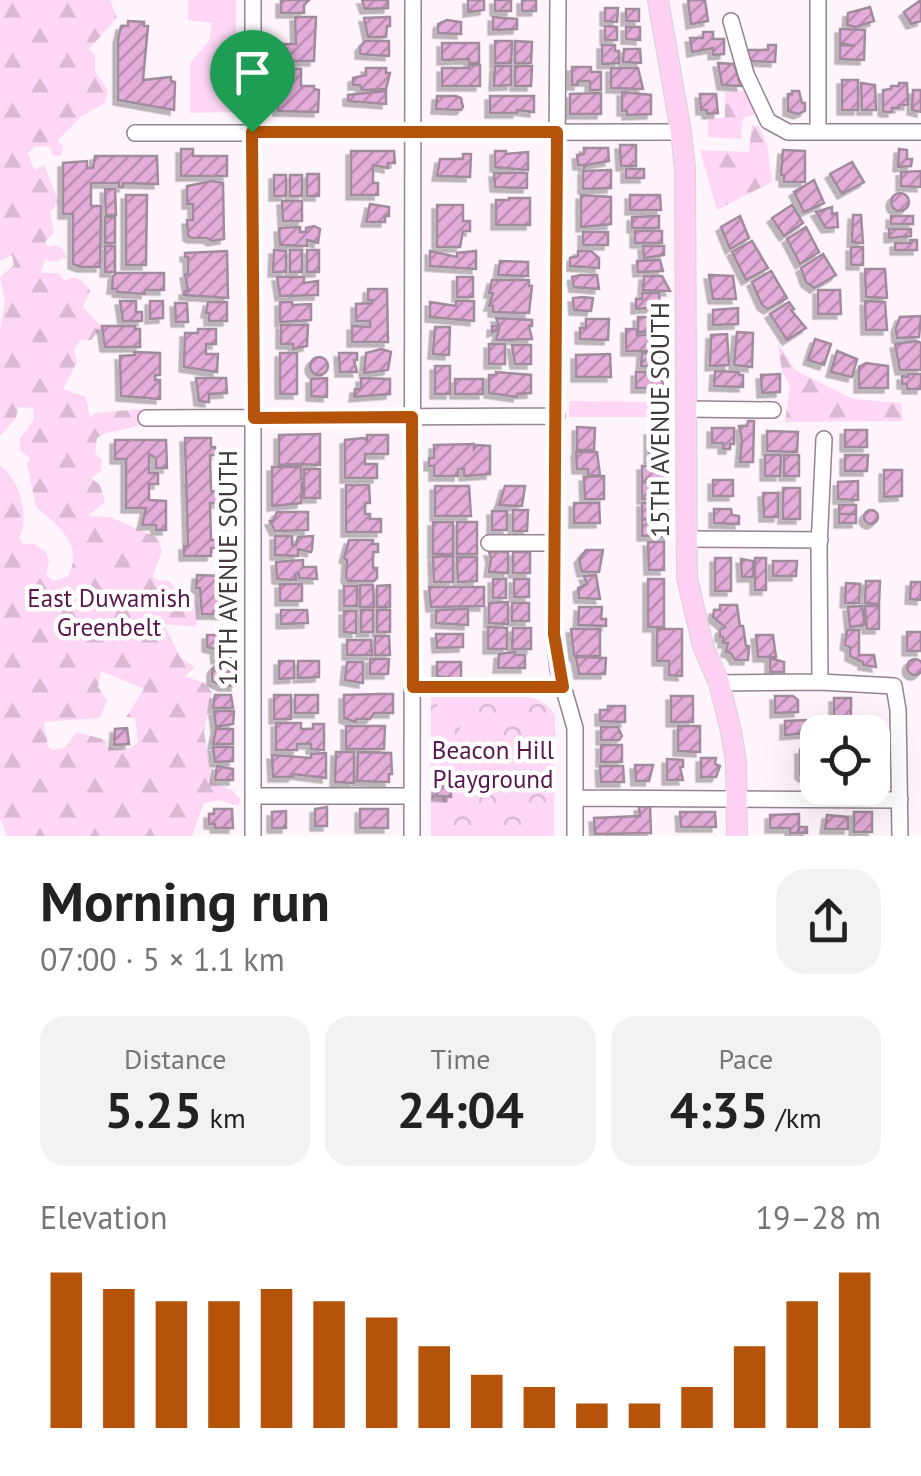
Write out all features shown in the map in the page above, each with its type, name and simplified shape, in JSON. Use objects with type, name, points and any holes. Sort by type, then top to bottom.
[{"type":"main road","name":"15TH AVENUE SOUTH","points":[[658,0],[685,169],[687,578],[703,646],[719,683],[731,731],[737,836]]},
{"type":"street","name":"12TH AVENUE SOUTH","points":[[252,0],[253,836]]},
{"type":"street","points":[[412,0],[412,836]]},
{"type":"street","points":[[558,0],[554,634],[575,728],[575,836]]},
{"type":"street","points":[[818,0],[818,132]]},
{"type":"street","points":[[731,21],[746,74],[768,120],[788,132],[921,132]]},
{"type":"street","points":[[134,132],[681,132]]},
{"type":"street","points":[[686,410],[773,410]]},
{"type":"street","points":[[146,418],[556,416]]},
{"type":"street","points":[[820,682],[824,439]]},
{"type":"street","points":[[685,539],[820,540]]},
{"type":"street","points":[[490,543],[554,543]]},
{"type":"street","points":[[719,683],[894,686],[898,710],[900,836]]},
{"type":"street","points":[[413,687],[563,687]]},
{"type":"street","points":[[253,796],[412,796]]},
{"type":"street","points":[[575,798],[900,800]]},
{"type":"green space","name":"East Duwamish Greenbelt","points":[[0,0],[110,0],[117,18],[89,49],[95,55],[95,71],[108,90],[105,103],[82,116],[57,141],[63,146],[62,155],[53,156],[50,147],[35,146],[28,153],[34,170],[44,165],[59,202],[50,212],[54,232],[45,242],[49,247],[63,249],[66,257],[55,262],[45,260],[41,273],[59,273],[64,280],[82,281],[90,291],[83,307],[102,327],[91,340],[80,340],[74,350],[77,362],[63,389],[86,397],[90,418],[95,413],[141,409],[139,425],[97,438],[95,453],[102,460],[101,471],[91,478],[100,485],[105,502],[88,516],[110,517],[158,538],[162,551],[153,576],[169,581],[177,591],[192,592],[198,608],[196,627],[164,624],[180,657],[195,667],[185,676],[204,683],[212,692],[204,732],[212,782],[233,791],[241,800],[238,806],[219,800],[204,803],[192,836],[7,836],[0,818],[0,466],[13,480],[21,499],[23,520],[19,538],[23,544],[34,544],[46,552],[46,575],[53,581],[67,577],[73,556],[67,538],[36,507],[27,464],[30,458],[20,451],[20,438],[34,420],[33,408],[18,407],[16,418],[0,436],[0,330],[5,302],[0,277],[14,265],[12,255],[0,261]],"holes":[[[101,671],[144,689],[126,717],[135,718],[138,743],[124,750],[107,747],[106,740],[77,732],[64,748],[48,747],[44,722],[100,718],[107,701],[98,687]]]},
{"type":"green space","points":[[188,0],[236,0],[236,112],[190,113],[190,63],[209,41],[212,23],[188,20]]},
{"type":"green space","points":[[745,91],[756,114],[743,118],[741,139],[708,137],[708,119],[725,118],[725,92]]},
{"type":"green space","points":[[752,125],[759,127],[767,144],[772,182],[717,210],[700,150],[749,152]]},
{"type":"green space","points":[[778,343],[795,370],[853,399],[901,403],[903,421],[785,422],[790,385],[782,372]]},
{"type":"green space","points":[[569,401],[670,402],[669,417],[569,417]]},
{"type":"green space","name":"Beacon Hill Playground","points":[[431,694],[517,694],[546,705],[555,715],[554,836],[431,836]]},
{"type":"green space","points":[[437,704],[455,704],[455,743],[437,743]]},
{"type":"green space","points":[[460,704],[478,704],[478,744],[460,744]]},
{"type":"green space","points":[[445,826],[534,829],[532,836],[438,836]]},
{"type":"building","points":[[281,0],[309,0],[304,13],[281,13]]},
{"type":"building","points":[[362,0],[388,0],[388,8],[365,9]]},
{"type":"building","points":[[468,0],[484,0],[484,10],[468,12]]},
{"type":"building","points":[[495,0],[511,0],[511,11],[495,11]]},
{"type":"building","points":[[522,0],[536,0],[536,11],[522,11]]},
{"type":"building","points":[[688,0],[705,0],[708,21],[691,24]]},
{"type":"building","points":[[921,0],[921,21],[911,24],[904,12]]},
{"type":"building","points":[[870,7],[874,21],[856,27],[847,25],[848,13]]},
{"type":"building","points":[[605,8],[618,8],[617,22],[605,21]]},
{"type":"building","points":[[626,9],[639,9],[639,21],[626,21]]},
{"type":"building","points":[[295,17],[316,17],[314,61],[282,61],[282,44],[296,44]]},
{"type":"building","points":[[390,17],[386,37],[368,37],[364,18]]},
{"type":"building","points":[[493,17],[517,19],[517,29],[493,30]]},
{"type":"building","points":[[447,20],[461,22],[461,34],[438,33],[438,24]]},
{"type":"building","points":[[128,21],[148,26],[143,80],[171,77],[175,82],[174,110],[118,100],[118,40],[121,26],[128,26]]},
{"type":"building","points":[[605,26],[617,27],[617,40],[605,40]]},
{"type":"building","points":[[626,27],[640,27],[640,40],[626,39]]},
{"type":"building","points":[[840,29],[865,30],[864,60],[840,59],[840,45],[855,46],[840,43]]},
{"type":"building","points":[[703,32],[713,32],[713,39],[724,39],[724,54],[713,55],[713,48],[692,52],[690,38],[703,38]]},
{"type":"building","points":[[365,41],[389,41],[389,56],[360,54]]},
{"type":"building","points":[[495,41],[512,41],[511,63],[495,63]]},
{"type":"building","points":[[515,41],[532,42],[531,63],[515,63]]},
{"type":"building","points":[[442,43],[479,43],[479,63],[469,63],[469,59],[442,60]]},
{"type":"building","points":[[602,45],[615,45],[619,63],[602,64]]},
{"type":"building","points":[[768,45],[776,45],[775,62],[747,61],[747,50],[768,50]]},
{"type":"building","points":[[624,49],[640,49],[641,63],[623,62]]},
{"type":"building","points":[[718,63],[734,64],[741,86],[722,85]]},
{"type":"building","points":[[480,65],[480,86],[442,86],[442,68]]},
{"type":"building","points":[[495,66],[511,66],[511,85],[494,86]]},
{"type":"building","points":[[515,66],[532,66],[531,86],[515,86]]},
{"type":"building","points":[[572,67],[591,67],[591,72],[601,72],[601,90],[590,90],[590,81],[572,85]]},
{"type":"building","points":[[275,68],[301,69],[301,86],[319,90],[318,112],[278,111]]},
{"type":"building","points":[[366,68],[386,68],[386,73],[390,73],[386,89],[362,90],[360,85],[353,85],[353,78],[366,75]]},
{"type":"building","points":[[611,68],[638,68],[643,89],[611,88]]},
{"type":"building","points":[[842,80],[858,80],[858,110],[842,110]]},
{"type":"building","points":[[861,83],[875,85],[876,110],[862,110]]},
{"type":"building","points":[[907,83],[908,105],[892,108],[892,112],[883,111],[883,90]]},
{"type":"building","points":[[913,90],[921,90],[921,112],[912,110]]},
{"type":"building","points":[[386,91],[386,104],[348,101],[348,95]]},
{"type":"building","points":[[799,91],[805,111],[788,111],[788,94]]},
{"type":"building","points":[[622,92],[651,95],[651,114],[627,115],[627,111],[622,111]]},
{"type":"building","points":[[601,93],[601,114],[570,114],[570,94]]},
{"type":"building","points":[[700,94],[716,94],[718,113],[701,110]]},
{"type":"building","points":[[437,96],[461,98],[463,107],[436,109]]},
{"type":"building","points":[[490,96],[534,96],[534,112],[490,113]]},
{"type":"building","points":[[620,145],[636,145],[636,166],[621,166]]},
{"type":"building","points":[[584,148],[608,148],[609,161],[584,168],[578,165],[577,155],[584,154]]},
{"type":"building","points":[[181,149],[193,149],[193,156],[227,156],[227,176],[181,176]]},
{"type":"building","points":[[899,149],[907,150],[911,166],[898,167]]},
{"type":"building","points":[[783,150],[805,151],[805,182],[784,182]]},
{"type":"building","points":[[351,151],[394,151],[395,163],[388,163],[388,168],[373,165],[378,195],[351,195]]},
{"type":"building","points":[[495,151],[528,152],[528,170],[495,167]]},
{"type":"building","points":[[463,154],[471,154],[470,177],[437,176],[440,159],[463,159]]},
{"type":"building","points":[[95,156],[157,156],[158,184],[123,183],[119,187],[119,183],[91,183],[91,206],[101,206],[100,267],[81,267],[73,264],[73,214],[63,214],[63,163],[87,161],[87,168],[93,168]]},
{"type":"building","points":[[852,162],[864,182],[842,194],[830,174]]},
{"type":"building","points":[[626,169],[644,169],[644,178],[626,178]]},
{"type":"building","points":[[611,170],[611,188],[583,189],[583,171]]},
{"type":"building","points":[[921,171],[921,187],[901,186],[901,172]]},
{"type":"building","points":[[494,173],[527,173],[527,188],[495,187]]},
{"type":"building","points":[[307,174],[319,174],[319,196],[307,196]]},
{"type":"building","points":[[274,175],[286,175],[286,196],[274,196]]},
{"type":"building","points":[[290,175],[302,175],[302,196],[290,196]]},
{"type":"building","points":[[814,180],[824,203],[804,212],[794,192]]},
{"type":"building","points":[[223,183],[224,239],[192,238],[188,236],[187,220],[193,220],[193,204],[187,204],[187,186]]},
{"type":"building","points":[[105,189],[115,189],[116,215],[106,215]]},
{"type":"building","points":[[900,193],[909,202],[900,211],[891,202]]},
{"type":"building","points":[[126,195],[147,195],[146,265],[126,265]]},
{"type":"building","points":[[581,195],[611,197],[611,224],[581,227]]},
{"type":"building","points":[[630,195],[660,195],[661,210],[630,210]]},
{"type":"building","points":[[530,198],[530,225],[496,225],[496,200]]},
{"type":"building","points":[[282,201],[302,201],[302,221],[283,221]]},
{"type":"building","points":[[370,204],[389,207],[385,222],[366,222]]},
{"type":"building","points":[[437,205],[463,205],[463,221],[470,221],[470,231],[463,231],[460,247],[437,247]]},
{"type":"building","points":[[792,205],[803,223],[784,236],[772,218]]},
{"type":"building","points":[[832,207],[832,214],[837,213],[838,227],[826,228],[816,212]]},
{"type":"building","points":[[853,215],[861,215],[863,243],[852,242]]},
{"type":"building","points":[[659,216],[659,228],[632,228],[632,217]]},
{"type":"building","points":[[740,216],[749,238],[730,249],[721,227]]},
{"type":"building","points":[[891,216],[913,216],[913,224],[891,224]]},
{"type":"building","points":[[105,217],[115,217],[115,243],[105,243]]},
{"type":"building","points":[[300,227],[300,232],[306,232],[306,228],[320,229],[318,243],[307,240],[307,246],[280,245],[279,228]]},
{"type":"building","points":[[806,227],[819,252],[800,264],[787,239]]},
{"type":"building","points":[[889,229],[911,229],[911,236],[889,238]]},
{"type":"building","points":[[635,231],[662,231],[662,243],[635,243]]},
{"type":"building","points":[[583,232],[608,232],[608,245],[583,245]]},
{"type":"building","points":[[917,240],[917,250],[895,250],[895,243]]},
{"type":"building","points":[[752,241],[768,268],[746,280],[732,252]]},
{"type":"building","points":[[105,246],[115,246],[115,272],[105,272]]},
{"type":"building","points":[[643,246],[664,246],[664,255],[644,258]]},
{"type":"building","points":[[851,247],[863,247],[863,265],[851,265]]},
{"type":"building","points":[[274,250],[286,251],[286,272],[273,272]]},
{"type":"building","points":[[290,250],[302,250],[302,272],[290,272]]},
{"type":"building","points":[[307,250],[319,250],[319,272],[307,272]]},
{"type":"building","points":[[227,251],[228,298],[184,295],[188,291],[185,253]]},
{"type":"building","points":[[430,251],[457,257],[457,253],[476,251],[476,269],[430,266]]},
{"type":"building","points":[[578,251],[591,251],[599,258],[599,268],[570,266],[570,258],[578,256]]},
{"type":"building","points":[[823,254],[836,275],[814,288],[806,282],[801,268]]},
{"type":"building","points":[[660,260],[663,271],[638,272],[637,261]]},
{"type":"building","points":[[500,261],[528,262],[528,276],[498,275]]},
{"type":"building","points":[[865,269],[885,269],[887,298],[866,297]]},
{"type":"building","points":[[771,271],[787,298],[768,309],[762,305],[752,282]]},
{"type":"building","points":[[116,273],[164,273],[164,290],[145,290],[145,294],[117,292],[112,289]]},
{"type":"building","points":[[597,275],[599,289],[574,287],[572,277]]},
{"type":"building","points":[[709,275],[733,276],[736,299],[713,299]]},
{"type":"building","points":[[644,276],[662,276],[670,291],[643,290]]},
{"type":"building","points":[[277,277],[304,277],[304,283],[318,281],[318,295],[280,296]]},
{"type":"building","points":[[457,277],[473,277],[473,297],[457,297]]},
{"type":"building","points":[[492,280],[529,280],[529,313],[493,312],[493,306],[489,306]]},
{"type":"building","points":[[368,289],[387,289],[388,342],[352,342],[352,326],[370,327],[370,321],[356,321],[356,304],[372,303],[368,300]]},
{"type":"building","points":[[818,290],[840,290],[841,314],[818,314]]},
{"type":"building","points":[[642,293],[659,293],[660,307],[636,309],[636,299],[642,299]]},
{"type":"building","points":[[573,298],[593,298],[591,311],[574,310]]},
{"type":"building","points":[[120,301],[136,301],[136,312],[142,312],[142,321],[123,321]]},
{"type":"building","points":[[150,301],[163,301],[163,318],[150,319]]},
{"type":"building","points":[[456,301],[474,301],[474,321],[430,317],[430,302],[456,306]]},
{"type":"building","points":[[865,301],[885,302],[887,330],[866,330]]},
{"type":"building","points":[[208,302],[227,302],[227,321],[209,321]]},
{"type":"building","points":[[280,302],[311,304],[311,320],[280,322]]},
{"type":"building","points":[[789,302],[806,328],[787,340],[770,314]]},
{"type":"building","points":[[175,303],[187,303],[188,322],[176,322]]},
{"type":"building","points":[[738,308],[738,324],[713,325],[713,310]]},
{"type":"building","points":[[921,316],[919,337],[897,338],[900,317]]},
{"type":"building","points":[[638,317],[662,317],[663,332],[638,332]]},
{"type":"building","points":[[496,318],[532,320],[532,339],[496,340],[499,329],[492,332],[492,326],[499,326]]},
{"type":"building","points":[[586,319],[609,319],[608,340],[580,339],[580,328],[586,328]]},
{"type":"building","points":[[281,325],[308,325],[307,346],[293,349],[293,344],[281,344]]},
{"type":"building","points":[[102,326],[135,326],[140,329],[140,347],[105,347]]},
{"type":"building","points":[[435,327],[450,327],[449,355],[433,354]]},
{"type":"building","points":[[198,329],[216,329],[216,344],[206,344],[206,354],[218,354],[217,372],[184,367],[185,333],[198,333]]},
{"type":"building","points":[[626,329],[637,329],[637,335],[661,335],[661,351],[626,351]]},
{"type":"building","points":[[737,332],[753,333],[752,367],[734,365]]},
{"type":"building","points":[[727,334],[729,365],[710,366],[711,335]]},
{"type":"building","points":[[815,339],[831,344],[824,365],[808,360]]},
{"type":"building","points":[[921,343],[921,370],[900,370],[895,344]]},
{"type":"building","points":[[489,344],[505,344],[505,364],[489,364]]},
{"type":"building","points":[[512,345],[531,345],[531,364],[515,364]]},
{"type":"building","points":[[381,349],[391,352],[388,370],[364,373],[366,353]]},
{"type":"building","points":[[837,351],[857,359],[852,377],[831,372]]},
{"type":"building","points":[[134,352],[160,353],[160,375],[155,375],[155,380],[160,380],[160,399],[121,396],[120,356],[135,355]]},
{"type":"building","points":[[280,353],[297,353],[297,394],[280,394]]},
{"type":"building","points":[[339,353],[357,353],[357,372],[340,372]]},
{"type":"building","points":[[642,353],[665,355],[665,367],[641,366]]},
{"type":"building","points":[[610,354],[611,377],[576,377],[576,355]]},
{"type":"building","points":[[319,357],[326,359],[326,373],[319,375],[312,373],[310,366],[312,359]]},
{"type":"building","points":[[866,363],[888,366],[888,388],[859,388],[859,367]]},
{"type":"building","points":[[435,366],[450,366],[450,394],[435,394]]},
{"type":"building","points":[[715,371],[739,372],[743,375],[743,387],[714,386]]},
{"type":"building","points":[[636,372],[662,372],[663,388],[636,388]]},
{"type":"building","points":[[780,374],[780,392],[762,393],[761,375]]},
{"type":"building","points":[[921,374],[921,389],[907,389],[907,384],[902,384],[902,376]]},
{"type":"building","points":[[489,375],[531,375],[531,393],[517,397],[489,393]]},
{"type":"building","points":[[196,378],[226,378],[227,393],[209,394],[209,402],[199,401]]},
{"type":"building","points":[[327,378],[327,397],[311,396],[311,379]]},
{"type":"building","points":[[361,378],[390,379],[390,394],[354,397],[355,389],[361,389]]},
{"type":"building","points":[[455,379],[483,379],[483,394],[455,394]]},
{"type":"building","points":[[748,421],[754,421],[753,462],[740,462],[739,426],[747,426]]},
{"type":"building","points":[[577,427],[595,428],[594,450],[577,450]]},
{"type":"building","points":[[712,428],[734,428],[730,449],[723,449],[723,443],[712,443]]},
{"type":"building","points":[[845,430],[867,430],[867,447],[845,447]]},
{"type":"building","points":[[649,431],[664,431],[664,459],[649,459]]},
{"type":"building","points":[[767,431],[798,432],[797,452],[767,451]]},
{"type":"building","points":[[320,434],[320,465],[301,464],[301,479],[304,469],[320,469],[320,498],[304,498],[302,482],[301,503],[272,506],[272,467],[298,467],[279,465],[279,435]]},
{"type":"building","points":[[367,435],[388,435],[388,454],[365,454],[365,464],[377,464],[377,478],[345,478],[345,440],[367,441]]},
{"type":"building","points":[[185,438],[211,438],[216,455],[210,455],[211,491],[226,493],[226,503],[210,503],[211,540],[216,540],[211,556],[184,556],[184,546],[188,546]]},
{"type":"building","points":[[115,440],[166,440],[167,468],[156,468],[156,458],[149,454],[149,473],[158,473],[158,484],[149,484],[149,500],[166,501],[166,530],[142,525],[146,508],[126,508],[126,459],[115,459]]},
{"type":"building","points":[[474,444],[474,449],[477,445],[490,446],[490,474],[464,476],[464,469],[458,469],[458,476],[434,476],[429,458],[434,458],[434,445]]},
{"type":"building","points":[[576,452],[597,452],[600,475],[588,476],[588,469],[577,469]]},
{"type":"building","points":[[765,455],[781,455],[780,476],[765,476]]},
{"type":"building","points":[[784,455],[799,455],[799,476],[784,476]]},
{"type":"building","points":[[845,455],[868,455],[867,471],[845,471]]},
{"type":"building","points":[[642,466],[668,466],[668,479],[642,482]]},
{"type":"building","points":[[884,470],[902,470],[902,496],[884,497]]},
{"type":"building","points":[[604,476],[604,499],[585,499],[584,477]]},
{"type":"building","points":[[713,480],[733,480],[733,496],[713,496]]},
{"type":"building","points":[[858,481],[858,500],[838,499],[838,482]]},
{"type":"building","points":[[642,482],[668,485],[668,499],[642,499]]},
{"type":"building","points":[[346,485],[369,485],[370,503],[365,503],[365,514],[370,514],[370,519],[381,519],[381,532],[346,532]]},
{"type":"building","points":[[435,486],[469,486],[471,516],[435,516]]},
{"type":"building","points":[[505,486],[525,486],[522,506],[499,505]]},
{"type":"building","points":[[783,488],[800,488],[800,519],[783,519]]},
{"type":"building","points":[[763,493],[778,493],[778,517],[764,517]]},
{"type":"building","points":[[574,503],[599,503],[600,523],[574,523]]},
{"type":"building","points":[[642,503],[668,503],[668,516],[642,519]]},
{"type":"building","points":[[839,505],[856,505],[856,514],[839,514]]},
{"type":"building","points":[[714,509],[731,509],[732,515],[739,516],[739,524],[714,523]]},
{"type":"building","points":[[513,510],[528,510],[527,531],[513,531]]},
{"type":"building","points":[[871,510],[878,517],[871,524],[864,517]]},
{"type":"building","points":[[492,511],[507,511],[507,530],[492,530]]},
{"type":"building","points":[[277,512],[308,512],[308,530],[275,531],[270,521]]},
{"type":"building","points":[[839,514],[856,514],[856,523],[839,523]]},
{"type":"building","points":[[642,519],[668,522],[668,536],[642,536]]},
{"type":"building","points":[[433,522],[453,522],[453,554],[433,554]]},
{"type":"building","points":[[457,522],[477,522],[477,554],[457,554]]},
{"type":"building","points":[[275,536],[292,536],[292,545],[296,545],[298,537],[313,536],[311,552],[298,549],[298,556],[275,555]]},
{"type":"building","points":[[349,540],[373,540],[373,544],[378,544],[378,552],[373,552],[373,568],[377,568],[374,581],[348,581],[344,558]]},
{"type":"building","points":[[648,542],[664,542],[664,570],[649,570]]},
{"type":"building","points":[[586,550],[603,550],[599,572],[582,572],[579,559]]},
{"type":"building","points":[[489,552],[508,552],[508,573],[489,572]]},
{"type":"building","points":[[513,552],[530,552],[530,573],[513,573]]},
{"type":"building","points":[[453,556],[453,582],[434,582],[433,557]]},
{"type":"building","points":[[457,557],[477,557],[477,581],[458,582]]},
{"type":"building","points":[[715,558],[731,558],[731,591],[715,591]]},
{"type":"building","points":[[755,558],[766,558],[766,590],[755,590]]},
{"type":"building","points":[[741,559],[753,561],[753,577],[742,577]]},
{"type":"building","points":[[303,560],[303,567],[316,567],[317,579],[299,578],[295,574],[296,580],[277,579],[276,562]]},
{"type":"building","points":[[773,561],[797,561],[796,576],[773,576]]},
{"type":"building","points":[[197,575],[233,575],[233,615],[202,614]]},
{"type":"building","points":[[596,575],[600,599],[579,598],[578,588],[587,584],[584,576]]},
{"type":"building","points":[[493,579],[506,579],[506,598],[493,598]]},
{"type":"building","points":[[514,579],[529,579],[529,597],[514,597]]},
{"type":"building","points":[[648,579],[664,579],[664,627],[648,627]]},
{"type":"building","points":[[866,581],[880,581],[879,604],[865,603]]},
{"type":"building","points":[[911,582],[921,582],[921,600],[910,599]]},
{"type":"building","points":[[846,583],[860,584],[859,603],[845,603]]},
{"type":"building","points":[[280,584],[302,584],[302,601],[280,601]]},
{"type":"building","points":[[360,585],[373,585],[374,607],[360,607]]},
{"type":"building","points":[[390,585],[390,607],[377,607],[377,586]]},
{"type":"building","points":[[344,586],[357,586],[357,606],[344,606]]},
{"type":"building","points":[[429,587],[484,587],[484,606],[431,607]]},
{"type":"building","points":[[508,602],[508,624],[489,623],[489,603]]},
{"type":"building","points":[[512,603],[529,603],[529,621],[512,621]]},
{"type":"building","points":[[720,605],[737,605],[740,626],[749,646],[748,660],[735,660],[726,652],[728,643],[720,637],[720,630],[725,627],[713,617]]},
{"type":"building","points":[[862,606],[865,625],[850,627],[848,607]]},
{"type":"building","points":[[865,606],[879,606],[879,629],[867,629]]},
{"type":"building","points":[[579,607],[602,607],[601,619],[606,619],[606,626],[578,625]]},
{"type":"building","points":[[468,609],[468,625],[436,623],[436,610]]},
{"type":"building","points":[[281,610],[307,610],[308,623],[281,624]]},
{"type":"building","points":[[361,610],[373,610],[373,632],[361,632]]},
{"type":"building","points":[[377,610],[390,610],[390,632],[377,632]]},
{"type":"building","points":[[344,611],[356,611],[356,633],[344,632]]},
{"type":"building","points":[[488,627],[507,628],[507,649],[488,649]]},
{"type":"building","points":[[513,628],[531,628],[531,649],[512,649]]},
{"type":"building","points":[[571,629],[600,629],[600,656],[574,656]]},
{"type":"building","points":[[657,629],[682,629],[682,676],[669,675],[669,661],[657,661]]},
{"type":"building","points":[[847,630],[859,630],[859,655],[874,655],[876,667],[863,665],[850,656],[850,647],[845,645]]},
{"type":"building","points":[[907,632],[921,632],[921,651],[907,651]]},
{"type":"building","points":[[436,634],[463,634],[463,647],[437,648]]},
{"type":"building","points":[[207,635],[231,635],[231,659],[216,659],[215,649],[207,647]]},
{"type":"building","points":[[756,635],[773,635],[776,657],[758,657]]},
{"type":"building","points":[[375,636],[389,636],[390,655],[375,655]]},
{"type":"building","points":[[347,640],[371,640],[372,655],[347,655]]},
{"type":"building","points":[[499,654],[525,655],[525,668],[498,668]]},
{"type":"building","points":[[576,657],[606,658],[605,674],[579,674]]},
{"type":"building","points":[[770,658],[784,662],[784,672],[770,672]]},
{"type":"building","points":[[370,659],[389,659],[388,674],[370,674]]},
{"type":"building","points":[[279,661],[294,661],[294,678],[279,679]]},
{"type":"building","points":[[298,661],[319,661],[319,677],[298,678]]},
{"type":"building","points":[[347,662],[363,662],[363,683],[345,680]]},
{"type":"building","points":[[437,662],[461,662],[461,680],[437,676]]},
{"type":"building","points":[[910,662],[920,662],[920,672],[910,672]]},
{"type":"building","points":[[234,663],[235,686],[212,681],[216,664]]},
{"type":"building","points":[[393,694],[393,713],[374,713],[370,719],[356,722],[344,718],[344,695]]},
{"type":"building","points":[[215,695],[231,695],[233,708],[213,708]]},
{"type":"building","points":[[274,695],[291,695],[291,719],[274,719]]},
{"type":"building","points":[[295,695],[318,695],[318,713],[295,713]]},
{"type":"building","points":[[671,696],[693,696],[693,722],[671,722]]},
{"type":"building","points":[[775,696],[793,696],[798,700],[798,712],[775,713]]},
{"type":"building","points":[[834,698],[851,698],[851,715],[834,715]]},
{"type":"building","points":[[608,706],[625,706],[625,722],[600,721],[600,710],[608,710]]},
{"type":"building","points":[[214,711],[234,711],[233,724],[216,727]]},
{"type":"building","points":[[800,720],[800,734],[785,735],[785,721]]},
{"type":"building","points":[[276,723],[301,723],[301,729],[324,724],[324,750],[311,749],[311,744],[297,744],[297,750],[276,750]]},
{"type":"building","points":[[346,726],[385,726],[384,749],[346,749]]},
{"type":"building","points":[[678,726],[700,726],[700,752],[678,751]]},
{"type":"building","points":[[601,727],[618,727],[622,736],[619,740],[601,740]]},
{"type":"building","points":[[127,728],[129,744],[114,745],[115,729]]},
{"type":"building","points":[[216,729],[233,729],[233,744],[213,744]]},
{"type":"building","points":[[601,745],[622,745],[622,762],[601,762]]},
{"type":"building","points":[[213,747],[233,747],[233,761],[215,762]]},
{"type":"building","points":[[336,752],[354,752],[354,783],[335,782]]},
{"type":"building","points":[[358,752],[391,753],[389,782],[357,781]]},
{"type":"building","points":[[326,753],[326,778],[294,774],[273,777],[272,755],[311,758],[311,754]]},
{"type":"building","points":[[701,758],[716,758],[715,764],[720,766],[716,777],[701,777]]},
{"type":"building","points":[[667,759],[683,760],[683,780],[667,780]]},
{"type":"building","points":[[635,765],[653,765],[649,781],[636,781]]},
{"type":"building","points":[[217,766],[233,769],[233,780],[215,780]]},
{"type":"building","points":[[600,766],[623,766],[624,782],[601,782]]},
{"type":"building","points":[[437,778],[451,778],[451,797],[437,796]]},
{"type":"building","points":[[650,806],[651,833],[595,834],[594,818],[640,816],[639,807]]},
{"type":"building","points":[[327,807],[327,826],[315,826],[315,809]]},
{"type":"building","points":[[214,809],[232,809],[233,828],[209,824],[209,814],[214,814]]},
{"type":"building","points":[[360,809],[388,809],[388,828],[360,828]]},
{"type":"building","points":[[286,811],[286,828],[272,828],[272,812]]},
{"type":"building","points":[[680,812],[715,812],[716,827],[681,827]]},
{"type":"building","points":[[854,812],[872,812],[872,832],[854,832]]},
{"type":"building","points":[[799,814],[799,827],[807,827],[807,833],[799,833],[799,828],[797,833],[790,833],[790,828],[770,828],[770,815]]},
{"type":"building","points":[[827,815],[848,817],[848,829],[825,829]]},
{"type":"route","points":[[252,132],[557,132],[554,634],[563,687],[413,687],[412,417],[254,418],[252,132]]}]
